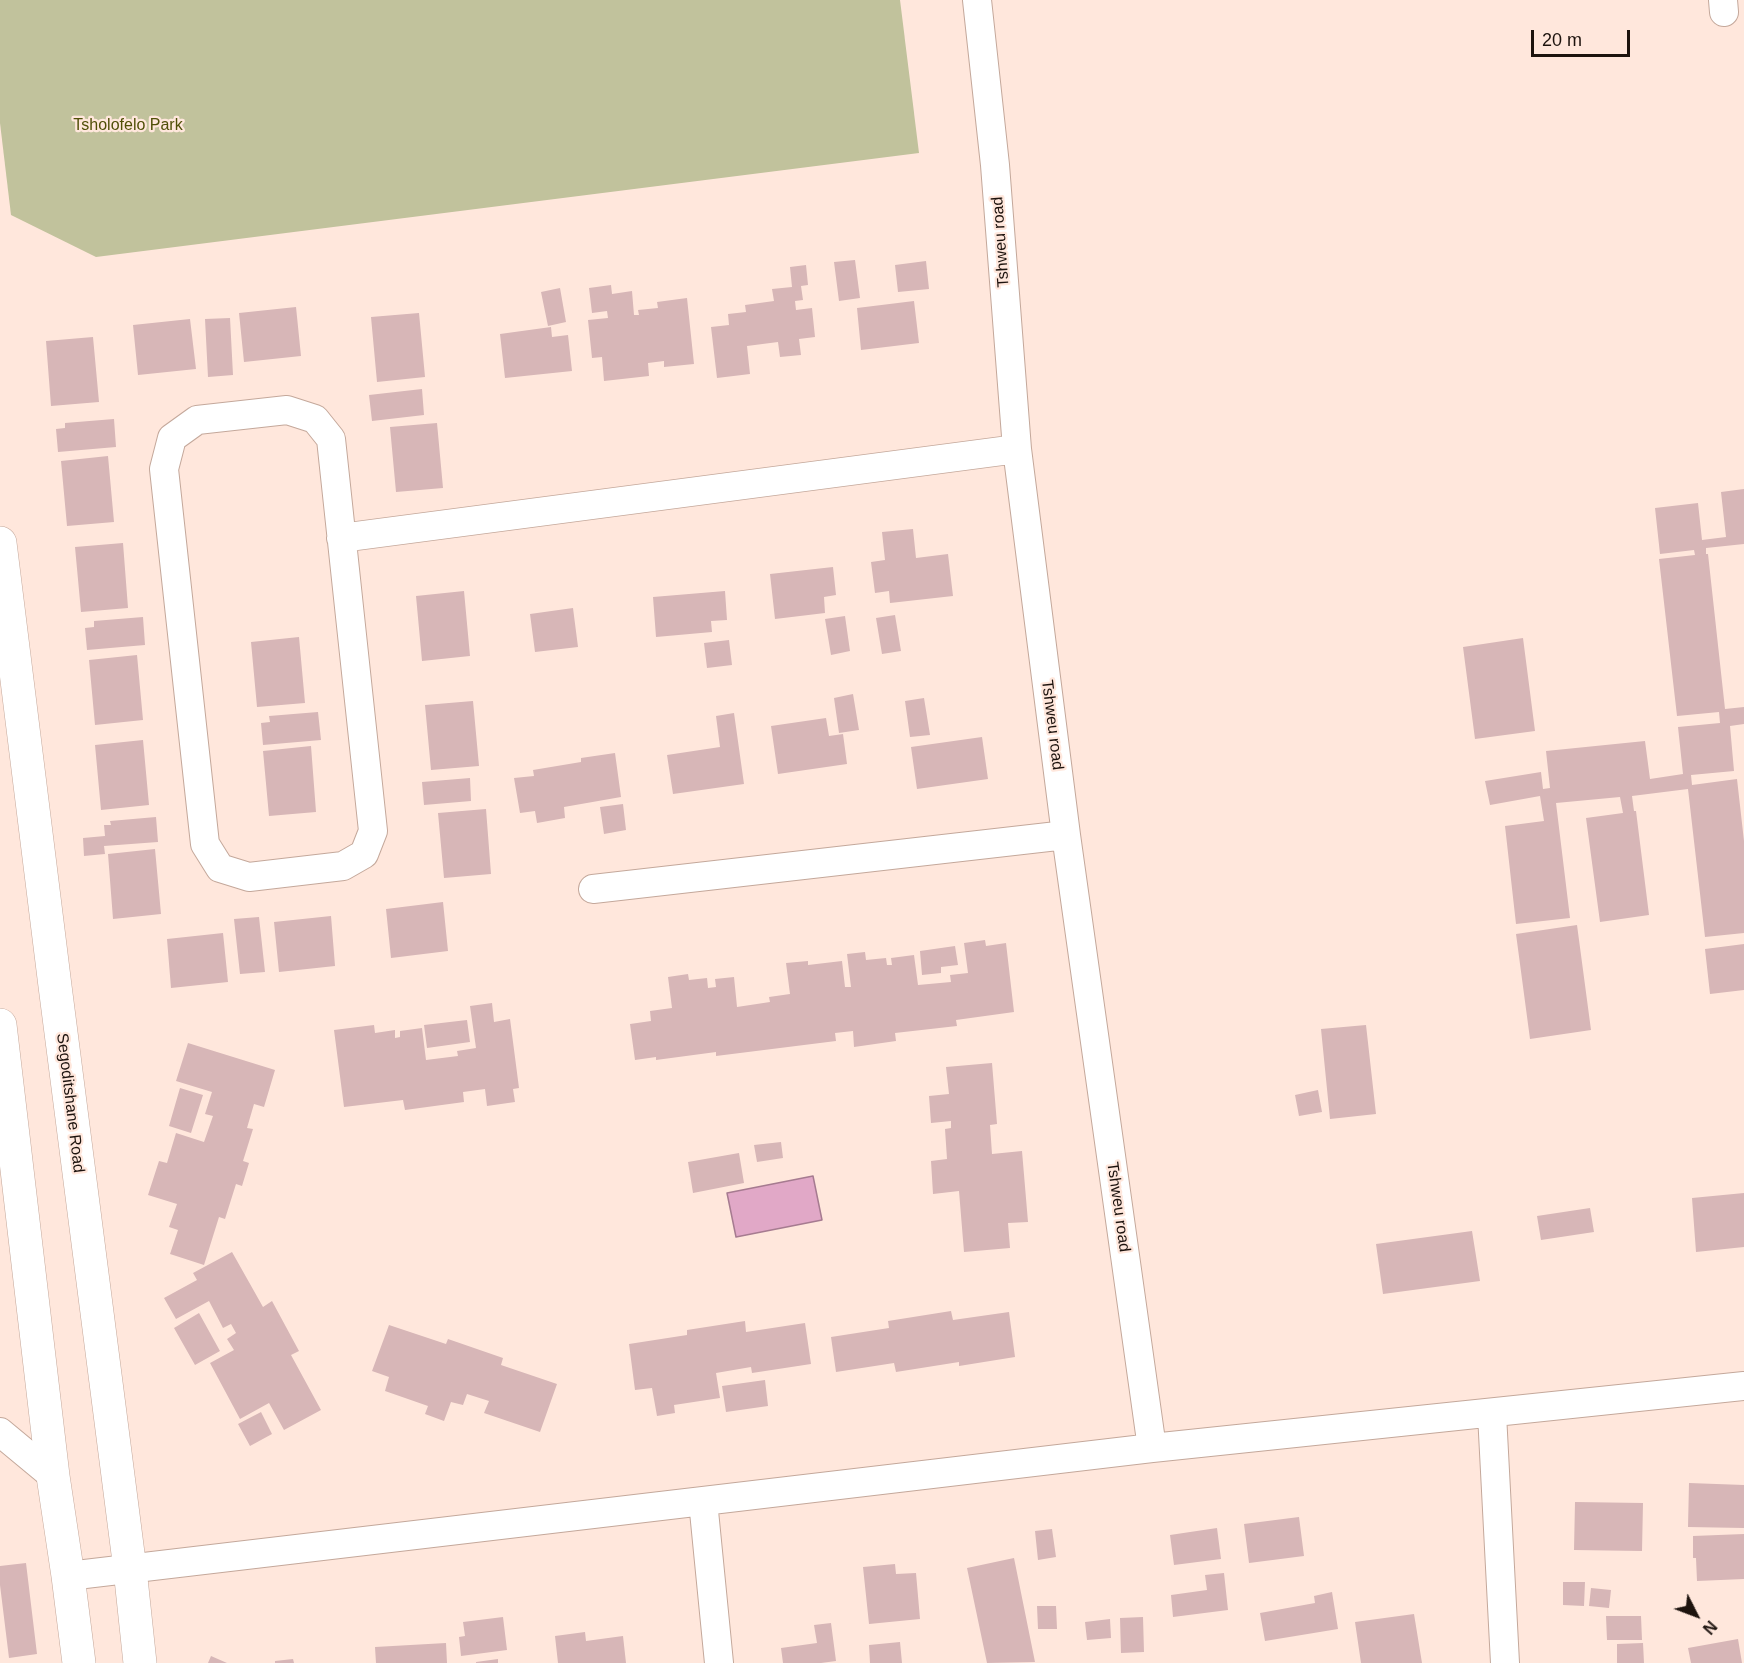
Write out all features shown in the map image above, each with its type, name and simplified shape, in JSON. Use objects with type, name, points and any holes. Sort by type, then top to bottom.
[{"type":"main road","name":"Segoditshane Road","points":[[0,543],[140,1663]]},
{"type":"main road","points":[[0,1025],[53,1476],[79,1663]]},
{"type":"street","name":"Tshweu road","points":[[977,0],[995,165],[1017,449],[1066,836],[1152,1448]]},
{"type":"street","points":[[287,410],[315,419],[331,439],[341,538],[373,831],[364,854],[343,866],[249,877],[220,868],[205,844],[164,469],[172,438],[197,420],[287,410]]},
{"type":"street","points":[[341,538],[1017,449]]},
{"type":"street","points":[[593,889],[1066,836]]},
{"type":"street","points":[[68,1576],[1152,1448],[1744,1386]]},
{"type":"street","points":[[1492,1414],[1505,1663]]},
{"type":"street","points":[[0,1432],[53,1476]]},
{"type":"street","points":[[703,1501],[719,1663]]},
{"type":"green space","name":"Tsholofelo Park","points":[[0,0],[900,0],[919,153],[96,257],[11,215],[0,123]]},
{"type":"shaded area","points":[[813,1176],[822,1220],[736,1237],[727,1193]]},
{"type":"building","points":[[855,260],[860,298],[839,301],[834,262]]},
{"type":"building","points":[[926,261],[929,289],[898,292],[895,265]]},
{"type":"building","points":[[806,265],[808,285],[801,286],[803,300],[795,301],[796,310],[812,308],[815,337],[799,339],[801,355],[780,357],[778,342],[747,346],[750,374],[717,378],[711,327],[729,325],[728,314],[746,312],[745,305],[774,301],[772,289],[792,287],[790,267]]},
{"type":"building","points":[[611,285],[612,294],[632,291],[634,315],[639,315],[638,310],[658,308],[657,302],[687,298],[694,364],[664,367],[664,361],[648,363],[649,376],[604,381],[602,357],[592,358],[588,320],[608,318],[607,311],[592,313],[589,288]]},
{"type":"building","points":[[560,288],[566,322],[548,326],[541,292]]},
{"type":"building","points":[[914,301],[919,343],[861,350],[857,308]]},
{"type":"building","points":[[296,307],[301,356],[244,362],[239,313]]},
{"type":"building","points":[[419,313],[425,377],[377,382],[371,317]]},
{"type":"building","points":[[230,318],[233,375],[208,377],[205,319]]},
{"type":"building","points":[[190,319],[196,369],[138,375],[133,325]]},
{"type":"building","points":[[551,327],[552,337],[568,335],[572,371],[505,378],[500,334]]},
{"type":"building","points":[[93,337],[99,402],[51,406],[46,341]]},
{"type":"building","points":[[422,389],[424,415],[372,421],[369,395]]},
{"type":"building","points":[[114,419],[116,447],[58,452],[56,429],[65,428],[65,423]]},
{"type":"building","points":[[437,423],[443,488],[396,492],[390,427]]},
{"type":"building","points":[[108,456],[114,522],[67,526],[61,461]]},
{"type":"building","points":[[1744,489],[1744,544],[1706,548],[1706,554],[1708,554],[1725,709],[1744,707],[1744,724],[1730,726],[1734,771],[1691,775],[1692,785],[1737,779],[1744,841],[1744,933],[1705,937],[1688,789],[1632,796],[1634,811],[1636,811],[1649,915],[1600,922],[1586,818],[1623,813],[1620,797],[1556,803],[1570,918],[1516,924],[1505,826],[1544,821],[1540,796],[1490,805],[1485,781],[1541,772],[1543,789],[1550,788],[1546,751],[1645,741],[1650,779],[1683,774],[1678,727],[1720,723],[1719,712],[1677,716],[1659,559],[1695,555],[1694,550],[1660,554],[1655,508],[1698,503],[1702,540],[1726,537],[1721,492]]},
{"type":"building","points":[[913,529],[916,558],[948,554],[953,596],[890,603],[889,591],[875,593],[871,562],[885,560],[882,532]]},
{"type":"building","points":[[123,543],[128,608],[81,612],[75,547]]},
{"type":"building","points":[[833,567],[836,595],[824,597],[825,613],[775,619],[770,574]]},
{"type":"building","points":[[464,591],[470,656],[422,661],[416,596]]},
{"type":"building","points":[[725,591],[727,620],[711,621],[712,632],[656,637],[653,597]]},
{"type":"building","points":[[573,608],[578,647],[535,652],[530,614]]},
{"type":"building","points":[[895,615],[901,651],[882,654],[876,618]]},
{"type":"building","points":[[845,616],[850,651],[831,655],[825,619]]},
{"type":"building","points":[[143,617],[145,645],[87,650],[85,628],[94,627],[94,621]]},
{"type":"building","points":[[299,637],[305,703],[257,707],[251,642]]},
{"type":"building","points":[[1523,638],[1535,731],[1475,739],[1463,647]]},
{"type":"building","points":[[729,640],[732,665],[707,668],[704,643]]},
{"type":"building","points":[[137,655],[143,720],[95,725],[89,660]]},
{"type":"building","points":[[853,694],[859,730],[839,733],[834,698]]},
{"type":"building","points":[[924,698],[930,735],[910,737],[905,701]]},
{"type":"building","points":[[473,701],[479,766],[431,770],[425,705]]},
{"type":"building","points":[[318,712],[321,740],[263,745],[261,723],[270,722],[269,716]]},
{"type":"building","points":[[734,713],[744,784],[673,794],[667,755],[720,747],[716,716]]},
{"type":"building","points":[[826,718],[829,736],[843,734],[847,764],[778,774],[771,726]]},
{"type":"building","points":[[982,737],[988,779],[917,789],[911,747]]},
{"type":"building","points":[[143,740],[149,805],[101,810],[95,745]]},
{"type":"building","points":[[311,746],[316,812],[269,816],[263,751]]},
{"type":"building","points":[[615,753],[621,797],[564,807],[565,818],[537,823],[535,811],[520,813],[514,778],[534,776],[533,770],[581,762],[581,758]]},
{"type":"building","points":[[470,778],[471,801],[424,805],[422,782]]},
{"type":"building","points":[[623,804],[626,830],[604,834],[600,807]]},
{"type":"building","points":[[486,809],[491,874],[444,878],[438,813]]},
{"type":"building","points":[[156,817],[158,842],[104,846],[105,854],[84,856],[83,838],[105,836],[104,825],[111,825],[110,821]]},
{"type":"building","points":[[155,849],[161,914],[113,919],[108,854]]},
{"type":"building","points":[[443,902],[448,951],[391,958],[386,909]]},
{"type":"building","points":[[331,916],[335,966],[279,972],[274,922]]},
{"type":"building","points":[[259,917],[265,972],[240,974],[234,919]]},
{"type":"building","points":[[1577,925],[1591,1030],[1530,1039],[1516,934]]},
{"type":"building","points":[[223,933],[228,982],[171,988],[167,939]]},
{"type":"building","points":[[985,940],[986,946],[1006,943],[1014,1012],[956,1020],[957,1026],[895,1033],[896,1041],[854,1047],[853,1031],[835,1033],[836,1041],[716,1056],[716,1052],[656,1060],[656,1057],[635,1060],[630,1024],[651,1021],[650,1011],[672,1008],[668,977],[688,974],[689,980],[707,978],[708,988],[716,987],[715,979],[734,977],[737,1007],[770,1002],[769,997],[790,994],[786,963],[808,961],[808,965],[842,961],[845,987],[851,987],[847,954],[865,952],[866,960],[886,958],[887,965],[892,965],[891,958],[914,955],[918,985],[951,982],[950,975],[968,973],[964,943]]},
{"type":"building","points":[[1744,944],[1744,990],[1710,994],[1705,949]]},
{"type":"building","points":[[955,946],[958,965],[941,967],[941,973],[922,975],[920,951]]},
{"type":"building","points":[[492,1003],[494,1022],[510,1019],[519,1088],[513,1089],[515,1102],[487,1106],[485,1089],[463,1092],[464,1102],[405,1110],[403,1100],[344,1107],[334,1030],[374,1025],[375,1033],[395,1030],[395,1038],[400,1037],[400,1031],[422,1028],[426,1060],[458,1056],[457,1051],[476,1048],[470,1006]]},
{"type":"building","points":[[467,1020],[470,1042],[427,1048],[424,1025]]},
{"type":"building","points":[[1366,1025],[1376,1114],[1330,1119],[1321,1029]]},
{"type":"building","points":[[188,1043],[275,1070],[264,1107],[254,1104],[247,1128],[253,1129],[243,1161],[249,1163],[242,1186],[236,1184],[225,1219],[219,1217],[204,1265],[170,1254],[178,1230],[169,1227],[177,1204],[148,1195],[159,1161],[167,1163],[176,1133],[204,1142],[213,1116],[205,1114],[212,1092],[176,1081]]},
{"type":"building","points":[[992,1063],[997,1124],[990,1125],[992,1154],[1022,1151],[1028,1222],[1008,1223],[1010,1248],[964,1252],[959,1191],[933,1194],[931,1161],[947,1159],[945,1129],[951,1128],[951,1121],[931,1123],[929,1096],[949,1094],[946,1067]]},
{"type":"building","points":[[180,1088],[203,1095],[191,1133],[169,1126]]},
{"type":"building","points":[[1318,1090],[1322,1112],[1299,1116],[1295,1095]]},
{"type":"building","points":[[781,1142],[783,1158],[757,1162],[754,1145]]},
{"type":"building","points":[[739,1153],[744,1183],[693,1193],[688,1162]]},
{"type":"building","points":[[1744,1193],[1744,1247],[1696,1252],[1692,1198]]},
{"type":"building","points":[[1590,1208],[1594,1232],[1541,1240],[1537,1216]]},
{"type":"building","points":[[1472,1231],[1480,1281],[1383,1294],[1376,1244]]},
{"type":"building","points":[[232,1252],[263,1307],[272,1301],[299,1351],[291,1355],[321,1410],[284,1430],[269,1403],[240,1419],[210,1363],[234,1350],[227,1339],[236,1333],[231,1324],[223,1328],[209,1301],[176,1319],[164,1298],[197,1280],[193,1273]]},
{"type":"building","points":[[951,1311],[953,1320],[1009,1312],[1015,1357],[959,1366],[959,1362],[896,1372],[894,1363],[836,1372],[831,1337],[889,1328],[888,1321]]},
{"type":"building","points":[[199,1313],[220,1351],[195,1365],[174,1328]]},
{"type":"building","points":[[745,1321],[746,1332],[805,1323],[811,1364],[752,1373],[751,1367],[716,1373],[720,1398],[674,1405],[675,1413],[657,1416],[652,1388],[635,1390],[629,1344],[687,1335],[687,1330]]},
{"type":"building","points":[[389,1325],[446,1344],[448,1339],[503,1358],[501,1365],[557,1384],[540,1432],[484,1413],[489,1401],[467,1394],[463,1405],[451,1402],[444,1421],[425,1414],[428,1406],[385,1391],[389,1377],[372,1371]]},
{"type":"building","points":[[765,1380],[768,1406],[726,1412],[722,1386]]},
{"type":"building","points":[[261,1412],[272,1434],[250,1446],[238,1424]]},
{"type":"building","points":[[1689,1483],[1744,1485],[1744,1528],[1688,1527]]},
{"type":"building","points":[[1575,1502],[1643,1503],[1642,1551],[1574,1550]]},
{"type":"building","points":[[1299,1517],[1304,1556],[1249,1563],[1244,1524]]},
{"type":"building","points":[[1217,1528],[1221,1559],[1174,1565],[1170,1535]]},
{"type":"building","points":[[1052,1529],[1056,1557],[1038,1560],[1035,1531]]},
{"type":"building","points":[[1744,1534],[1744,1579],[1697,1581],[1696,1558],[1693,1558],[1693,1536]]},
{"type":"building","points":[[1014,1558],[1035,1662],[987,1663],[967,1568]]},
{"type":"building","points":[[26,1563],[37,1654],[9,1658],[0,1585],[0,1566]]},
{"type":"building","points":[[895,1564],[896,1574],[916,1573],[920,1619],[869,1624],[863,1567]]},
{"type":"building","points":[[1224,1573],[1228,1610],[1173,1617],[1171,1595],[1207,1590],[1205,1575]]},
{"type":"building","points":[[1563,1582],[1585,1582],[1584,1606],[1563,1605]]},
{"type":"building","points":[[1591,1588],[1611,1590],[1609,1608],[1589,1606]]},
{"type":"building","points":[[1332,1592],[1338,1629],[1265,1641],[1260,1613],[1315,1603],[1314,1596]]},
{"type":"building","points":[[1037,1606],[1056,1606],[1057,1629],[1038,1629]]},
{"type":"building","points":[[1414,1614],[1422,1663],[1361,1663],[1355,1622]]},
{"type":"building","points":[[1606,1616],[1641,1616],[1642,1640],[1607,1640]]},
{"type":"building","points":[[503,1617],[507,1650],[461,1656],[459,1637],[465,1636],[463,1622]]},
{"type":"building","points":[[1143,1617],[1144,1652],[1121,1653],[1120,1618]]},
{"type":"building","points":[[1110,1619],[1111,1638],[1087,1640],[1085,1622]]},
{"type":"building","points":[[831,1623],[836,1661],[783,1663],[781,1648],[817,1643],[814,1625]]},
{"type":"building","points":[[585,1632],[586,1641],[623,1636],[626,1663],[558,1663],[555,1636]]},
{"type":"building","points":[[1738,1639],[1742,1663],[1691,1663],[1688,1648]]},
{"type":"building","points":[[900,1642],[902,1663],[870,1663],[869,1645]]},
{"type":"building","points":[[446,1643],[447,1663],[376,1663],[375,1647]]},
{"type":"building","points":[[1643,1643],[1644,1663],[1617,1663],[1617,1644]]},
{"type":"building","points":[[211,1656],[227,1663],[208,1663]]},
{"type":"building","points":[[293,1659],[294,1663],[275,1663],[275,1661]]},
{"type":"building","points":[[498,1659],[498,1663],[476,1663],[476,1662]]}]
